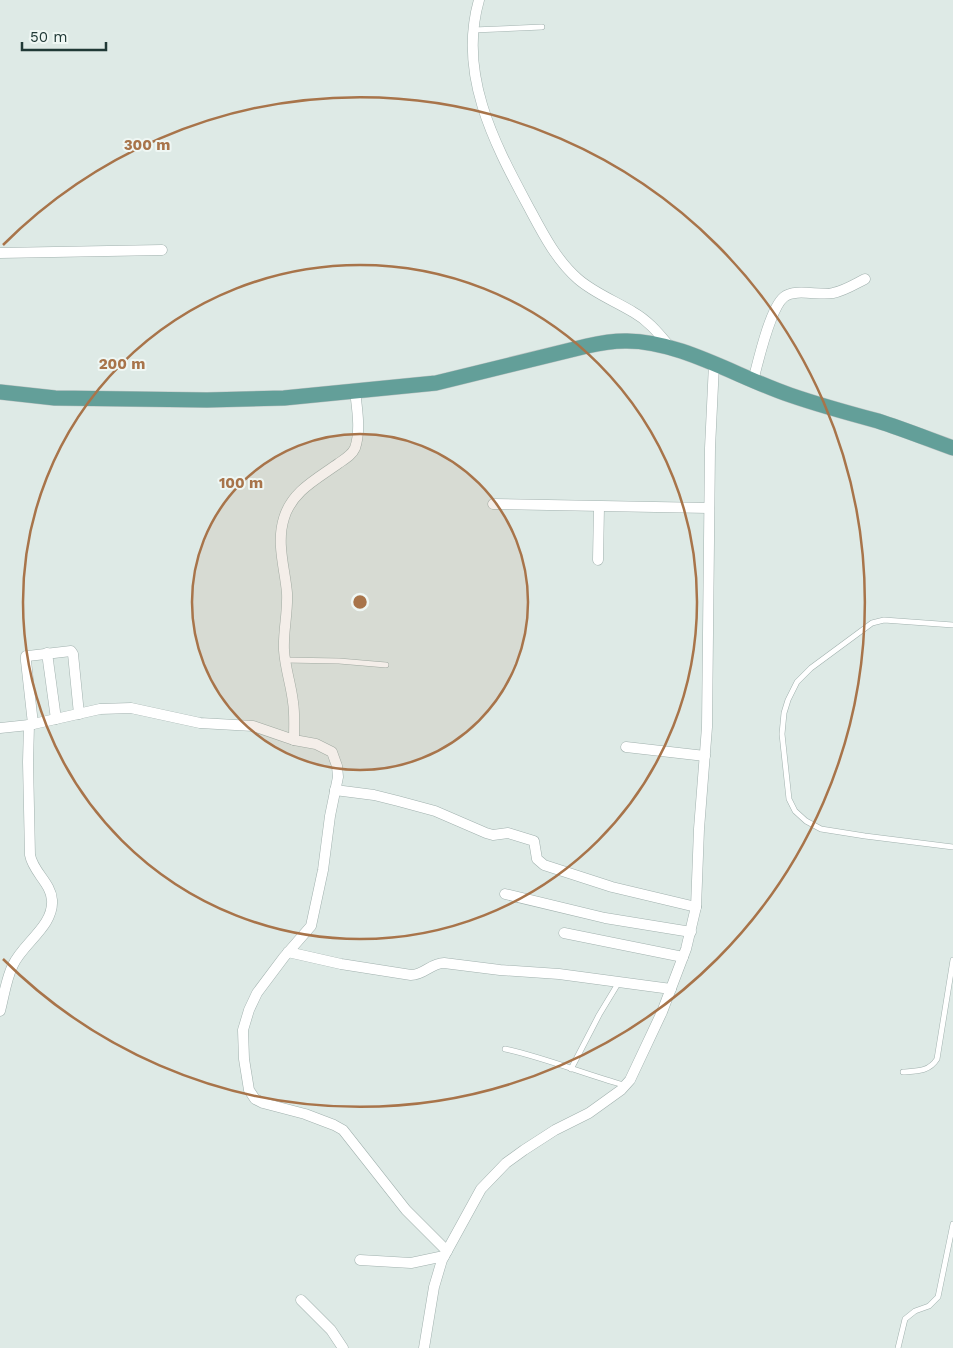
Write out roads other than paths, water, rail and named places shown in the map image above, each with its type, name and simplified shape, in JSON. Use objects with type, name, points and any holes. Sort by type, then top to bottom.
[{"type":"main road","points":[[0,392],[55,398],[207,400],[284,398],[436,383],[606,342],[626,341],[660,345],[825,407],[878,422],[953,448]]},
{"type":"street","points":[[479,0],[474,16],[472,42],[474,69],[484,114],[510,172],[552,248],[565,266],[578,279],[647,321],[671,349]]},
{"type":"street","points":[[0,253],[162,250]]},
{"type":"street","points":[[753,380],[770,321],[783,298],[801,293],[833,293],[866,279]]},
{"type":"street","points":[[424,1348],[434,1287],[446,1254],[481,1189],[506,1163],[556,1130],[589,1113],[625,1086],[639,1062],[671,989],[691,932],[696,907],[699,829],[705,756],[709,638],[710,448],[714,364]]},
{"type":"street","points":[[294,740],[293,702],[283,638],[287,602],[281,539],[284,517],[298,494],[312,481],[351,454],[355,447],[357,418],[355,391]]},
{"type":"street","points":[[493,504],[710,508]]},
{"type":"street","points":[[598,560],[599,507]]},
{"type":"street","points":[[0,1011],[12,966],[48,919],[51,907],[50,893],[34,869],[30,855],[28,762],[31,725],[26,658],[28,656],[67,650],[72,652],[79,714]]},
{"type":"street","points":[[47,653],[56,719]]},
{"type":"street","points":[[0,728],[31,725],[100,709],[131,708],[200,723],[253,726],[294,740],[316,744],[332,752],[337,766],[338,777],[313,920],[309,930],[288,952],[257,993],[242,1030],[244,1059],[252,1096],[263,1103],[305,1114],[343,1130],[406,1210],[446,1254]]},
{"type":"street","points":[[626,747],[705,756]]},
{"type":"street","points":[[335,790],[374,795],[434,811],[493,835],[513,834],[534,841],[538,859],[544,865],[612,887],[696,907]]},
{"type":"street","points":[[505,894],[605,918],[691,932]]},
{"type":"street","points":[[564,933],[683,957]]},
{"type":"street","points":[[288,952],[341,964],[411,975],[420,974],[438,963],[444,963],[500,970],[559,974],[671,989]]},
{"type":"street","points":[[360,1260],[411,1263],[446,1254]]},
{"type":"street","points":[[301,1300],[331,1330],[343,1348]]},
{"type":"lane","points":[[473,30],[542,28]]},
{"type":"lane","points":[[953,625],[892,620],[878,620],[872,623],[811,668],[797,682],[786,706],[782,734],[790,799],[795,811],[806,821],[821,829],[953,847]]},
{"type":"lane","points":[[285,660],[339,661],[386,666]]},
{"type":"lane","points":[[903,1072],[928,1069],[933,1066],[936,1059],[953,960]]},
{"type":"lane","points":[[571,1069],[599,1014],[619,982]]},
{"type":"lane","points":[[506,1049],[538,1056],[571,1069],[625,1086]]},
{"type":"lane","points":[[898,1348],[905,1319],[915,1311],[929,1306],[938,1297],[953,1224]]}]
